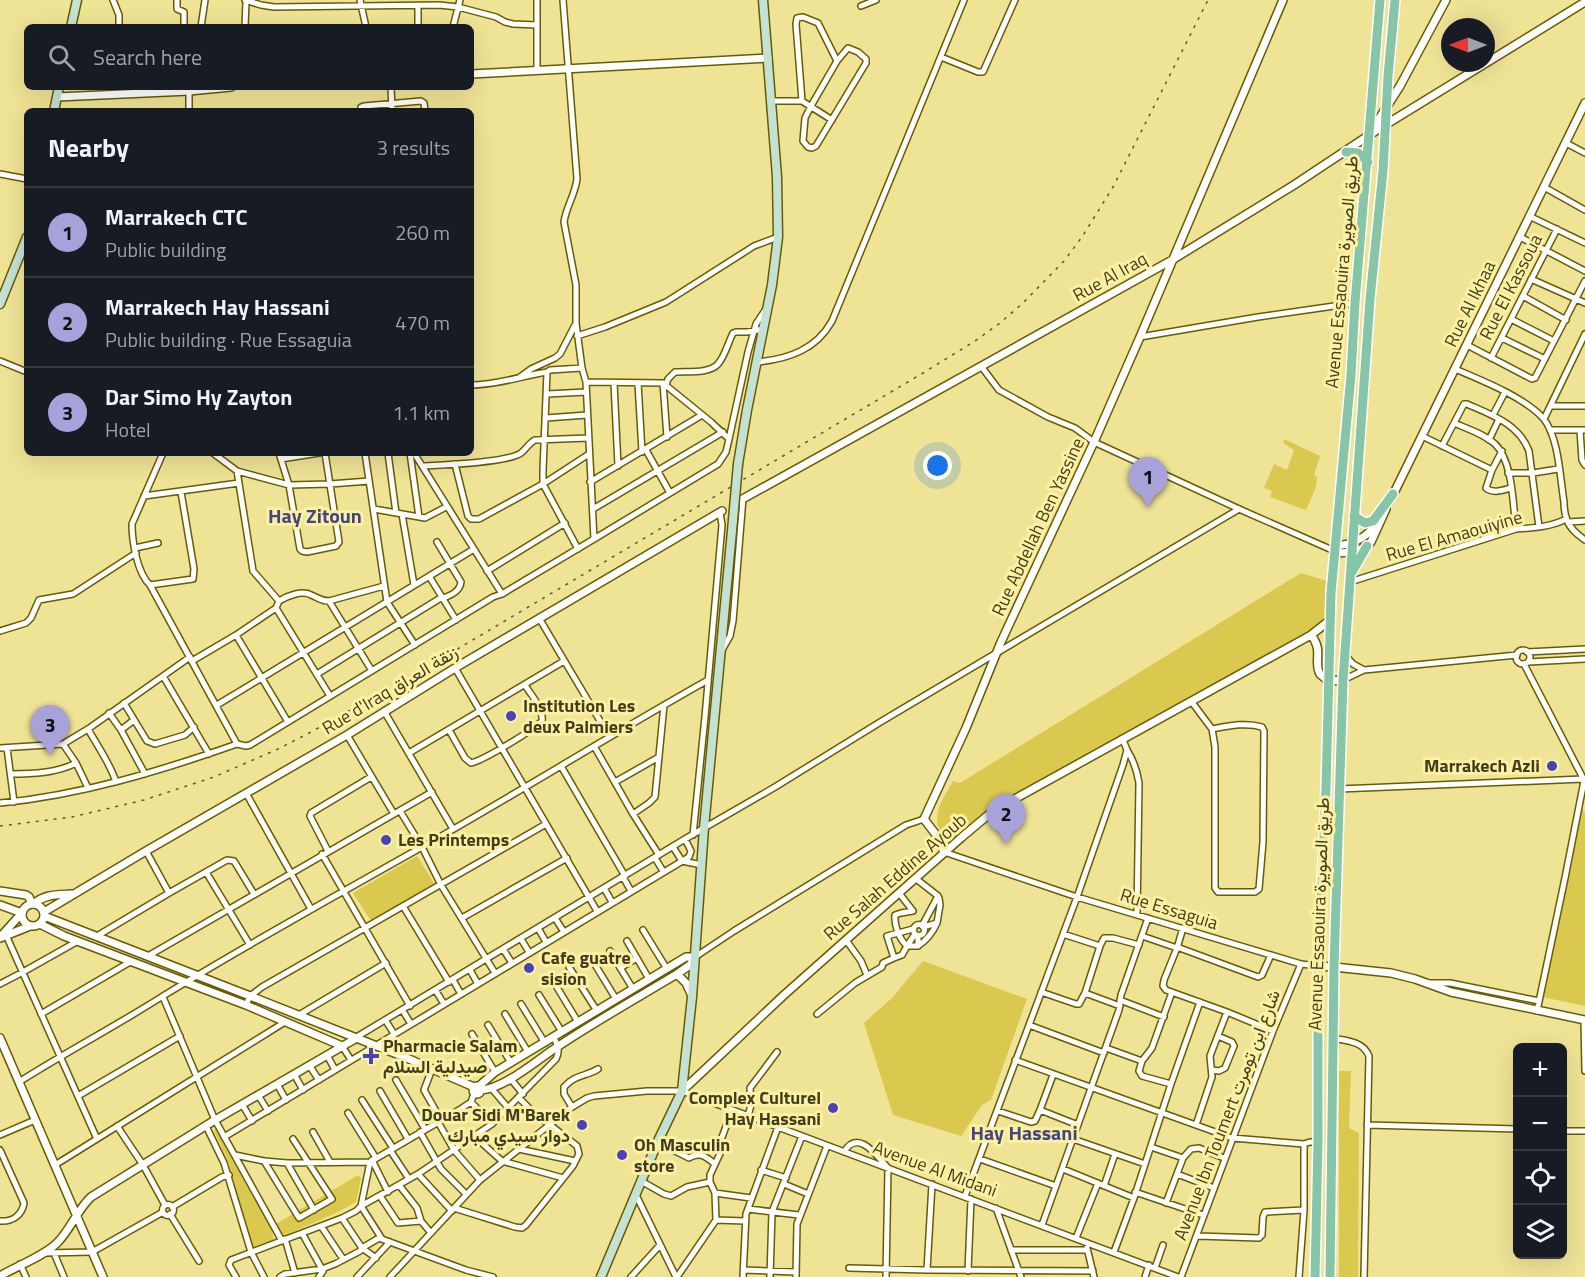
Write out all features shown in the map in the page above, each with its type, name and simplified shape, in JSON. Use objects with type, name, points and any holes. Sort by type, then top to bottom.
[{"type":"main road","points":[[73,24],[77,0]]},
{"type":"main road","points":[[601,1277],[658,1141],[682,1091],[738,464],[764,329],[778,237],[778,199],[763,0]]},
{"type":"main road","name":"Avenue Essaouira طريق الصويرة","points":[[1315,1277],[1318,966],[1333,549],[1351,375],[1380,0]]},
{"type":"main road","name":"Avenue Essaouira طريق الصويرة","points":[[1330,1277],[1332,1038],[1343,680],[1370,299],[1383,171],[1395,0]]},
{"type":"main road","points":[[55,108],[58,90]]},
{"type":"main road","points":[[1346,152],[1358,153],[1368,162]]},
{"type":"main road","points":[[0,304],[24,245]]},
{"type":"main road","points":[[1354,516],[1365,523],[1373,521],[1393,494]]},
{"type":"main road","points":[[1351,578],[1367,546]]},
{"type":"street","points":[[113,0],[120,24]]},
{"type":"street","points":[[177,0],[177,9],[184,12],[184,24]]},
{"type":"street","points":[[201,24],[205,0]]},
{"type":"street","points":[[245,24],[245,0],[274,7],[337,3],[362,7],[386,3],[439,3],[496,17],[506,22],[537,25]]},
{"type":"street","points":[[274,7],[278,0]]},
{"type":"street","points":[[360,0],[365,24]]},
{"type":"street","points":[[454,24],[459,0]]},
{"type":"street","points":[[537,0],[537,71]]},
{"type":"street","points":[[563,0],[577,179],[574,196],[564,222],[576,285],[577,336],[586,382],[594,539]]},
{"type":"street","points":[[861,6],[876,0]]},
{"type":"street","points":[[757,362],[785,358],[811,344],[825,333],[832,321],[964,0]]},
{"type":"street","points":[[941,57],[983,72],[1015,0]]},
{"type":"street","name":"Rue Abdellah Ben Yassine","points":[[924,819],[966,728],[996,654],[1094,442],[1283,0]]},
{"type":"street","points":[[1369,135],[1400,86],[1446,0]]},
{"type":"street","name":"Rue Al Iraq","points":[[1495,57],[1585,2]]},
{"type":"street","points":[[416,4],[418,24]]},
{"type":"street","points":[[802,101],[797,18],[803,17],[818,23],[837,61]]},
{"type":"street","points":[[848,48],[858,52],[866,59],[866,63],[832,120],[816,146],[812,148],[803,141],[805,118],[811,106],[837,61],[848,48]]},
{"type":"street","points":[[474,74],[768,58]]},
{"type":"street","name":"Rue Al Iraq","points":[[741,500],[1172,260],[1471,72]]},
{"type":"street","points":[[57,97],[141,90]]},
{"type":"street","points":[[189,90],[189,108]]},
{"type":"street","points":[[391,90],[391,108]]},
{"type":"street","points":[[361,108],[364,106],[391,108],[421,101],[424,103],[424,108]]},
{"type":"street","points":[[771,101],[802,101],[832,120]]},
{"type":"street","name":"Rue Al Ikhaa","points":[[1367,546],[1371,542],[1585,103]]},
{"type":"street","points":[[1566,143],[1585,153]]},
{"type":"street","points":[[0,174],[24,178]]},
{"type":"street","points":[[1544,187],[1585,210]]},
{"type":"street","points":[[1530,216],[1585,243]]},
{"type":"street","name":"Rue El Kassoua","points":[[1491,358],[1557,229]]},
{"type":"street","points":[[577,336],[666,302],[754,246],[778,237]]},
{"type":"street","points":[[1520,237],[1585,271]]},
{"type":"street","points":[[1532,279],[1585,303]]},
{"type":"street","points":[[1467,345],[1534,379],[1585,281]]},
{"type":"street","points":[[1523,296],[1566,320]]},
{"type":"street","points":[[1140,337],[1355,303]]},
{"type":"street","points":[[0,803],[116,782],[237,744],[250,745],[718,464],[726,452],[758,319],[768,306]]},
{"type":"street","points":[[1511,319],[1554,341]]},
{"type":"street","points":[[520,377],[560,354],[576,323]]},
{"type":"street","points":[[667,437],[664,384],[668,379],[675,372],[704,370],[716,366],[735,332],[754,332],[764,329]]},
{"type":"street","points":[[1544,419],[1585,334]]},
{"type":"street","points":[[1502,338],[1545,359]]},
{"type":"street","points":[[0,361],[24,371]]},
{"type":"street","points":[[981,366],[999,390],[1075,429],[1094,442],[1239,509],[1333,549],[1367,546]]},
{"type":"street","points":[[474,385],[490,384],[550,370],[582,368]]},
{"type":"street","points":[[1455,369],[1505,393],[1528,406],[1544,419],[1556,449],[1567,521],[1575,533],[1585,540]]},
{"type":"street","points":[[547,372],[543,484],[578,549]]},
{"type":"street","points":[[586,382],[664,384],[729,439]]},
{"type":"street","points":[[614,383],[618,466]]},
{"type":"street","points":[[638,383],[644,451],[670,493]]},
{"type":"street","points":[[547,394],[586,392]]},
{"type":"street","points":[[1493,415],[1505,393]]},
{"type":"street","points":[[1442,446],[1464,404],[1511,425],[1525,440],[1529,451],[1539,527]]},
{"type":"street","points":[[1551,406],[1585,406]]},
{"type":"street","points":[[546,418],[587,415]]},
{"type":"street","points":[[590,482],[702,415]]},
{"type":"street","points":[[1489,440],[1499,419]]},
{"type":"street","points":[[1454,423],[1486,436],[1502,451],[1511,488],[1516,529]]},
{"type":"street","points":[[1550,430],[1582,430],[1582,460],[1585,465]]},
{"type":"street","points":[[593,509],[723,432]]},
{"type":"street","points":[[1422,436],[1492,470]]},
{"type":"street","points":[[422,466],[492,460],[522,453],[532,441],[588,438]]},
{"type":"street","points":[[1502,451],[1486,487],[1494,492],[1511,488]]},
{"type":"street","points":[[455,464],[465,509],[468,516],[475,520],[483,518],[543,484],[589,454]]},
{"type":"street","points":[[162,456],[132,524],[140,571],[150,585],[237,744]]},
{"type":"street","points":[[217,456],[237,471],[290,485],[369,481]]},
{"type":"street","points":[[280,456],[290,485],[300,549],[307,552],[338,544],[325,456]]},
{"type":"street","points":[[365,456],[387,602],[415,645]]},
{"type":"street","points":[[389,456],[414,585]]},
{"type":"street","points":[[412,456],[419,517]]},
{"type":"street","points":[[414,456],[502,594]]},
{"type":"street","points":[[1508,473],[1533,473],[1558,469]]},
{"type":"street","points":[[237,471],[253,571],[279,601]]},
{"type":"street","points":[[144,496],[239,483]]},
{"type":"street","points":[[150,585],[193,579],[194,569],[181,492]]},
{"type":"street","points":[[721,652],[730,636],[733,621],[741,500]]},
{"type":"street","points":[[374,509],[428,518],[446,507]]},
{"type":"street","points":[[0,1276],[43,1253],[59,1241],[91,1197],[215,1120],[403,1011],[685,839],[1239,509]]},
{"type":"street","points":[[693,835],[722,525],[721,512]]},
{"type":"street","name":"Rue d'Iraq زنقة العراق","points":[[44,914],[74,893],[347,735],[455,668],[721,512]]},
{"type":"street","name":"Rue Al Ikhaa","points":[[1352,548],[1381,519]]},
{"type":"street","name":"Rue El Amaouiyine","points":[[1351,578],[1516,529],[1567,521],[1585,521]]},
{"type":"street","points":[[487,571],[565,524]]},
{"type":"street","points":[[317,674],[439,599],[455,592],[461,582],[436,542]]},
{"type":"street","points":[[0,631],[26,623],[31,618],[39,600],[73,594],[135,550],[158,543]]},
{"type":"street","points":[[217,705],[474,549]]},
{"type":"street","points":[[429,576],[456,620]]},
{"type":"street","points":[[14,802],[11,774],[3,748],[63,744],[163,676],[276,609],[279,601],[286,597],[304,593],[322,601],[329,601],[384,586]]},
{"type":"street","points":[[329,601],[372,671]]},
{"type":"street","points":[[276,609],[330,696]]},
{"type":"street","points":[[539,618],[609,736]]},
{"type":"street","name":"Rue Salah Eddine Ayoub","points":[[682,1091],[740,1035],[993,811],[1311,635],[1330,620]]},
{"type":"street","points":[[236,634],[288,722]]},
{"type":"street","points":[[1311,635],[1318,646],[1319,671],[1328,681],[1343,680],[1364,670],[1517,655],[1520,651],[1585,649]]},
{"type":"street","points":[[1526,663],[1530,657],[1527,652]]},
{"type":"street","points":[[1345,655],[1353,664],[1364,670]]},
{"type":"street","points":[[1517,655],[1519,662],[1526,663],[1585,659]]},
{"type":"street","points":[[409,753],[564,661]]},
{"type":"street","points":[[1526,663],[1584,781],[1537,1011]]},
{"type":"street","points":[[455,668],[597,911]]},
{"type":"street","points":[[163,676],[209,754]]},
{"type":"street","points":[[19,1082],[196,975],[422,847],[708,680]]},
{"type":"street","points":[[448,730],[465,758],[471,763],[501,748],[542,721],[543,714],[525,685]]},
{"type":"street","points":[[1191,701],[1212,729],[1215,747],[1215,888],[1218,892],[1255,892],[1260,885],[1263,842],[1264,731],[1258,725],[1236,725],[1212,729]]},
{"type":"street","points":[[124,703],[147,741],[155,744],[185,735],[194,728]]},
{"type":"street","points":[[633,814],[649,804],[655,797],[664,705]]},
{"type":"street","points":[[384,711],[453,829]]},
{"type":"street","points":[[109,713],[145,774]]},
{"type":"street","points":[[121,730],[134,720]]},
{"type":"street","points":[[88,729],[111,768],[116,782]]},
{"type":"street","points":[[347,735],[394,814]]},
{"type":"street","points":[[1123,740],[1136,768],[1139,783],[1137,915]]},
{"type":"street","points":[[63,744],[88,788]]},
{"type":"street","points":[[594,746],[657,856],[663,872]]},
{"type":"street","points":[[968,1271],[968,1197],[1077,897],[1127,750]]},
{"type":"street","points":[[615,782],[659,757]]},
{"type":"street","points":[[11,774],[38,772],[76,764]]},
{"type":"street","points":[[561,766],[631,891]]},
{"type":"street","points":[[371,777],[311,813],[310,816],[343,891],[410,1006]]},
{"type":"street","points":[[1340,789],[1584,781]]},
{"type":"street","points":[[148,956],[432,792]]},
{"type":"street","points":[[246,793],[312,909]]},
{"type":"street","points":[[400,811],[441,885],[495,973]]},
{"type":"street","points":[[26,895],[30,897],[33,904],[41,908],[44,914],[56,921],[299,1015],[477,1089],[492,1089],[677,974],[690,965],[695,957],[734,931],[906,825],[924,819],[937,836],[944,852]]},
{"type":"street","points":[[246,1005],[250,996],[262,987],[546,824]]},
{"type":"street","points":[[224,1137],[682,861],[692,853],[685,839]]},
{"type":"street","points":[[672,847],[682,861],[702,865]]},
{"type":"street","points":[[146,851],[169,893]]},
{"type":"street","name":"Rue Essaguia","points":[[944,852],[1077,897],[1301,964],[1391,973],[1450,992],[1584,1020]]},
{"type":"street","points":[[462,918],[567,858]]},
{"type":"street","points":[[97,936],[224,861],[232,860],[254,894]]},
{"type":"street","points":[[639,868],[647,881]]},
{"type":"street","points":[[206,872],[250,945]]},
{"type":"street","points":[[899,893],[913,911],[895,915],[898,932],[908,946],[918,946],[933,931],[940,905],[938,896],[915,878]]},
{"type":"street","points":[[604,888],[612,902]]},
{"type":"street","points":[[0,891],[47,896]]},
{"type":"street","name":"Rue d'Iraq زنقة العراق","points":[[33,904],[47,896],[74,893]]},
{"type":"street","points":[[894,958],[887,936],[898,932],[923,934],[923,926],[938,896]]},
{"type":"street","points":[[56,921],[53,914],[58,903]]},
{"type":"street","points":[[2,936],[22,914],[25,907],[33,904]]},
{"type":"street","points":[[0,905],[22,914]]},
{"type":"street","points":[[404,906],[461,994]]},
{"type":"street","points":[[8,908],[12,916],[10,926]]},
{"type":"street","points":[[572,908],[580,921]]},
{"type":"street","points":[[22,914],[24,923],[30,926]]},
{"type":"street","points":[[40,924],[44,914]]},
{"type":"street","points":[[555,918],[564,932]]},
{"type":"street","points":[[1042,1225],[1105,1050],[1148,918]]},
{"type":"street","points":[[918,946],[916,925],[937,923]]},
{"type":"street","points":[[2,936],[40,924],[130,962],[246,1005],[342,1046],[351,1060]]},
{"type":"street","points":[[538,928],[546,942]]},
{"type":"street","points":[[1183,928],[1163,983],[1166,990],[1273,1031]]},
{"type":"street","points":[[643,930],[667,969]]},
{"type":"street","points":[[817,1014],[883,963],[902,956],[915,933]]},
{"type":"street","points":[[1063,934],[1100,946]]},
{"type":"street","points":[[2,936],[23,972],[97,1139]]},
{"type":"street","points":[[1142,936],[1258,977],[1262,975],[1271,955]]},
{"type":"street","points":[[1041,992],[1076,1004],[1080,1003],[1104,938],[1109,937],[1139,945]]},
{"type":"street","points":[[521,939],[529,952]]},
{"type":"street","points":[[846,940],[861,961],[867,975]]},
{"type":"street","points":[[0,984],[78,941]]},
{"type":"street","points":[[627,941],[649,979]]},
{"type":"street","points":[[503,949],[512,963]]},
{"type":"street","points":[[610,951],[633,989]]},
{"type":"street","points":[[235,1155],[288,1163],[373,1160],[471,1102],[477,1089],[495,1072],[686,957],[695,957]]},
{"type":"street","points":[[620,968],[637,958]]},
{"type":"street","points":[[42,1014],[130,962]]},
{"type":"street","points":[[299,1015],[386,963]]},
{"type":"street","points":[[594,963],[616,999]]},
{"type":"street","name":"Avenue Ibn Toumert شارع ابن تومرت","points":[[1179,1277],[1197,1236],[1224,1158],[1301,964]]},
{"type":"street","points":[[569,967],[597,1011]]},
{"type":"street","points":[[470,970],[477,984]]},
{"type":"street","points":[[677,974],[686,983],[692,997]]},
{"type":"street","name":"Rue Essaguia","points":[[1426,983],[1450,983],[1539,1001]]},
{"type":"street","points":[[555,984],[578,1022]]},
{"type":"street","points":[[436,991],[444,1004]]},
{"type":"street","points":[[1171,1084],[1141,1074],[1139,1071],[1142,1061],[1152,1048],[1172,992]]},
{"type":"street","points":[[1085,993],[1164,1017]]},
{"type":"street","points":[[539,995],[562,1032]]},
{"type":"street","points":[[163,997],[215,1120],[283,1240],[295,1273]]},
{"type":"street","points":[[1114,1252],[1200,1002]]},
{"type":"street","points":[[521,1004],[545,1042]]},
{"type":"street","points":[[403,1011],[411,1024]]},
{"type":"street","points":[[1196,1125],[1212,1077],[1210,1059],[1227,1012]]},
{"type":"street","points":[[505,1014],[528,1052]]},
{"type":"street","points":[[1584,1020],[1585,1071]]},
{"type":"street","points":[[386,1021],[394,1034]]},
{"type":"street","points":[[55,1165],[285,1022]]},
{"type":"street","points":[[488,1025],[511,1063]]},
{"type":"street","points":[[1029,1025],[1142,1061]]},
{"type":"street","points":[[472,1034],[495,1072]]},
{"type":"street","points":[[78,1096],[180,1036]]},
{"type":"street","points":[[1212,1070],[1219,1071],[1225,1068],[1234,1046],[1232,1042],[1218,1036]]},
{"type":"street","points":[[236,1277],[229,1266],[230,1261],[356,1211],[475,1137],[509,1109],[556,1059],[558,1046],[554,1038]]},
{"type":"street","points":[[1332,1038],[1357,1043],[1368,1053],[1364,1277]]},
{"type":"street","points":[[1,1042],[104,1277]]},
{"type":"street","points":[[748,1116],[751,1105],[750,1088],[777,1052]]},
{"type":"street","points":[[327,1055],[335,1070]]},
{"type":"street","points":[[1016,1060],[1232,1138],[1304,1144],[1318,1142]]},
{"type":"street","points":[[309,1065],[319,1080]]},
{"type":"street","points":[[432,1069],[424,1090],[454,1150],[480,1180]]},
{"type":"street","points":[[572,1107],[564,1094],[564,1087],[574,1078],[598,1069]]},
{"type":"street","points":[[294,1074],[303,1090]]},
{"type":"street","points":[[999,1111],[1031,1122],[1036,1120],[1053,1074]]},
{"type":"street","points":[[418,1174],[453,1210],[522,1228],[526,1225],[573,1166],[579,1154],[577,1146],[549,1124],[521,1096],[510,1078]]},
{"type":"street","points":[[396,1080],[441,1169],[466,1194]]},
{"type":"street","points":[[277,1084],[286,1100]]},
{"type":"street","points":[[492,1089],[509,1109]]},
{"type":"street","points":[[380,1091],[408,1139]]},
{"type":"street","points":[[390,1277],[480,1180],[572,1107],[590,1097],[608,1094],[682,1091]]},
{"type":"street","name":"Avenue Al Midani","points":[[682,1091],[1179,1277]]},
{"type":"street","points":[[258,1095],[268,1111]]},
{"type":"street","points":[[362,1101],[409,1179]]},
{"type":"street","points":[[471,1102],[492,1124]]},
{"type":"street","points":[[242,1104],[252,1120]]},
{"type":"street","points":[[636,1195],[676,1277],[716,1220],[715,1193],[710,1182],[710,1175],[725,1146],[721,1140],[732,1110]]},
{"type":"street","points":[[1041,1110],[1078,1125]]},
{"type":"street","points":[[348,1113],[388,1192]]},
{"type":"street","points":[[0,1135],[35,1120]]},
{"type":"street","points":[[1367,1125],[1513,1129]]},
{"type":"street","points":[[117,1126],[143,1165],[165,1205]]},
{"type":"street","points":[[206,1126],[229,1175],[251,1252],[264,1277]]},
{"type":"street","points":[[778,1127],[751,1197],[745,1221],[743,1274],[796,1274],[797,1224],[827,1146]]},
{"type":"street","points":[[1567,1131],[1585,1131]]},
{"type":"street","points":[[313,1132],[330,1162]]},
{"type":"street","points":[[770,1274],[772,1212],[802,1136]]},
{"type":"street","points":[[475,1137],[502,1161],[563,1178]]},
{"type":"street","points":[[264,1161],[299,1218],[332,1199],[293,1139]]},
{"type":"street","points":[[1073,1139],[1145,1164]]},
{"type":"street","points":[[658,1141],[683,1156],[689,1158],[699,1154],[715,1164]]},
{"type":"street","points":[[844,1152],[850,1143],[863,1143],[888,1168],[886,1277]]},
{"type":"street","points":[[1299,1277],[1304,1210],[1304,1144]]},
{"type":"street","points":[[1151,1147],[1183,1158]]},
{"type":"street","points":[[1166,1203],[1183,1158],[1193,1148],[1199,1148],[1224,1158]]},
{"type":"street","points":[[519,1149],[575,1161]]},
{"type":"street","points":[[0,1150],[24,1203],[22,1210],[13,1219],[0,1221]]},
{"type":"street","points":[[1076,1238],[1115,1154]]},
{"type":"street","points":[[980,1159],[1056,1186]]},
{"type":"street","points":[[373,1160],[362,1206],[382,1239]]},
{"type":"street","points":[[288,1163],[314,1210]]},
{"type":"street","points":[[1063,1169],[1101,1185],[1203,1215]]},
{"type":"street","points":[[761,1170],[808,1194]]},
{"type":"street","points":[[1177,1174],[1214,1188]]},
{"type":"street","points":[[172,1207],[229,1175]]},
{"type":"street","points":[[641,1181],[671,1196],[687,1187],[710,1182]]},
{"type":"street","points":[[927,1270],[932,1184]]},
{"type":"street","points":[[399,1185],[417,1208],[421,1221],[430,1233]]},
{"type":"street","points":[[715,1193],[751,1197]]},
{"type":"street","points":[[380,1196],[398,1223],[421,1221]]},
{"type":"street","points":[[165,1205],[169,1204],[172,1207]]},
{"type":"street","points":[[163,1212],[162,1208],[165,1205]]},
{"type":"street","points":[[170,1214],[173,1211],[172,1207]]},
{"type":"street","points":[[995,1208],[1020,1274]]},
{"type":"street","points":[[748,1209],[800,1215]]},
{"type":"street","points":[[1197,1236],[1259,1238],[1262,1235],[1265,1212],[1304,1210]]},
{"type":"street","points":[[163,1212],[166,1215],[170,1214]]},
{"type":"street","points":[[43,1253],[92,1252],[163,1212]]},
{"type":"street","points":[[170,1214],[199,1261]]},
{"type":"street","points":[[342,1218],[362,1248],[376,1258]]},
{"type":"street","points":[[716,1220],[745,1221]]},
{"type":"street","points":[[321,1226],[343,1260]]},
{"type":"street","points":[[302,1233],[322,1269],[323,1272],[319,1277]]},
{"type":"street","points":[[280,1277],[285,1274],[288,1276],[322,1269],[360,1251],[376,1239],[382,1239],[465,1274],[493,1277]]},
{"type":"street","points":[[849,1268],[968,1271],[993,1274],[1094,1274],[1085,1241]]},
{"type":"street","points":[[357,1277],[390,1242]]},
{"type":"street","points":[[631,1277],[660,1245]]},
{"type":"street","points":[[1145,1277],[1163,1245]]},
{"type":"street","points":[[1011,1250],[1087,1250]]},
{"type":"street","points":[[54,1253],[64,1277]]},
{"type":"street","points":[[20,1264],[26,1277]]},
{"type":"shaded area","points":[[1284,439],[1320,456],[1314,475],[1317,477],[1316,487],[1306,510],[1270,497],[1272,491],[1264,488],[1274,464],[1287,470],[1294,450],[1283,443]]},
{"type":"shaded area","points":[[1301,573],[1327,581],[1325,619],[1320,625],[990,811],[955,840],[942,835],[938,824],[938,811],[953,781],[960,783]]},
{"type":"shaded area","points":[[1581,806],[1585,813],[1585,1006],[1542,997]]},
{"type":"shaded area","points":[[417,856],[434,883],[431,887],[371,921],[353,893]]},
{"type":"shaded area","points":[[923,961],[1027,999],[991,1100],[982,1105],[961,1136],[893,1115],[864,1023],[892,998]]},
{"type":"shaded area","points":[[1339,1071],[1351,1071],[1349,1128],[1359,1133],[1358,1277],[1339,1277]]},
{"type":"shaded area","points":[[216,1130],[272,1231],[274,1240],[251,1248],[229,1163],[214,1131]]},
{"type":"shaded area","points":[[358,1175],[361,1178],[356,1202],[284,1236],[276,1224]]},
{"type":"railway","points":[[0,826],[72,817],[144,800],[214,777],[278,749],[417,673],[975,341],[1023,303],[1064,261],[1082,237],[1113,187],[1208,0]]},
{"type":"place","name":"Marrakech CTC","points":[[1148,507]]},
{"type":"place","name":"Institution Les deux Palmiers","points":[[511,716]]},
{"type":"place","name":"Dar Simo Hy Zayton","points":[[50,755]]},
{"type":"place","name":"Marrakech Azli","points":[[1552,766]]},
{"type":"place","name":"Les Printemps","points":[[386,840]]},
{"type":"place","name":"Marrakech Hay Hassani","points":[[1006,844]]},
{"type":"place","name":"Cafe guatre sision","points":[[529,968]]},
{"type":"place","name":"Pharmacie Salam صيدلية السلام","points":[[371,1056]]},
{"type":"place","name":"Complex Culturel Hay Hassani","points":[[833,1108]]},
{"type":"place","name":"Douar Sidi M'Barek دوار سيدي مبارك","points":[[582,1125]]},
{"type":"place","name":"Oh Masculin store","points":[[622,1155]]},
{"type":"district","name":"Hay Zitoun","points":[[315,516]]},
{"type":"district","name":"Hay Hassani","points":[[1024,1133]]}]
